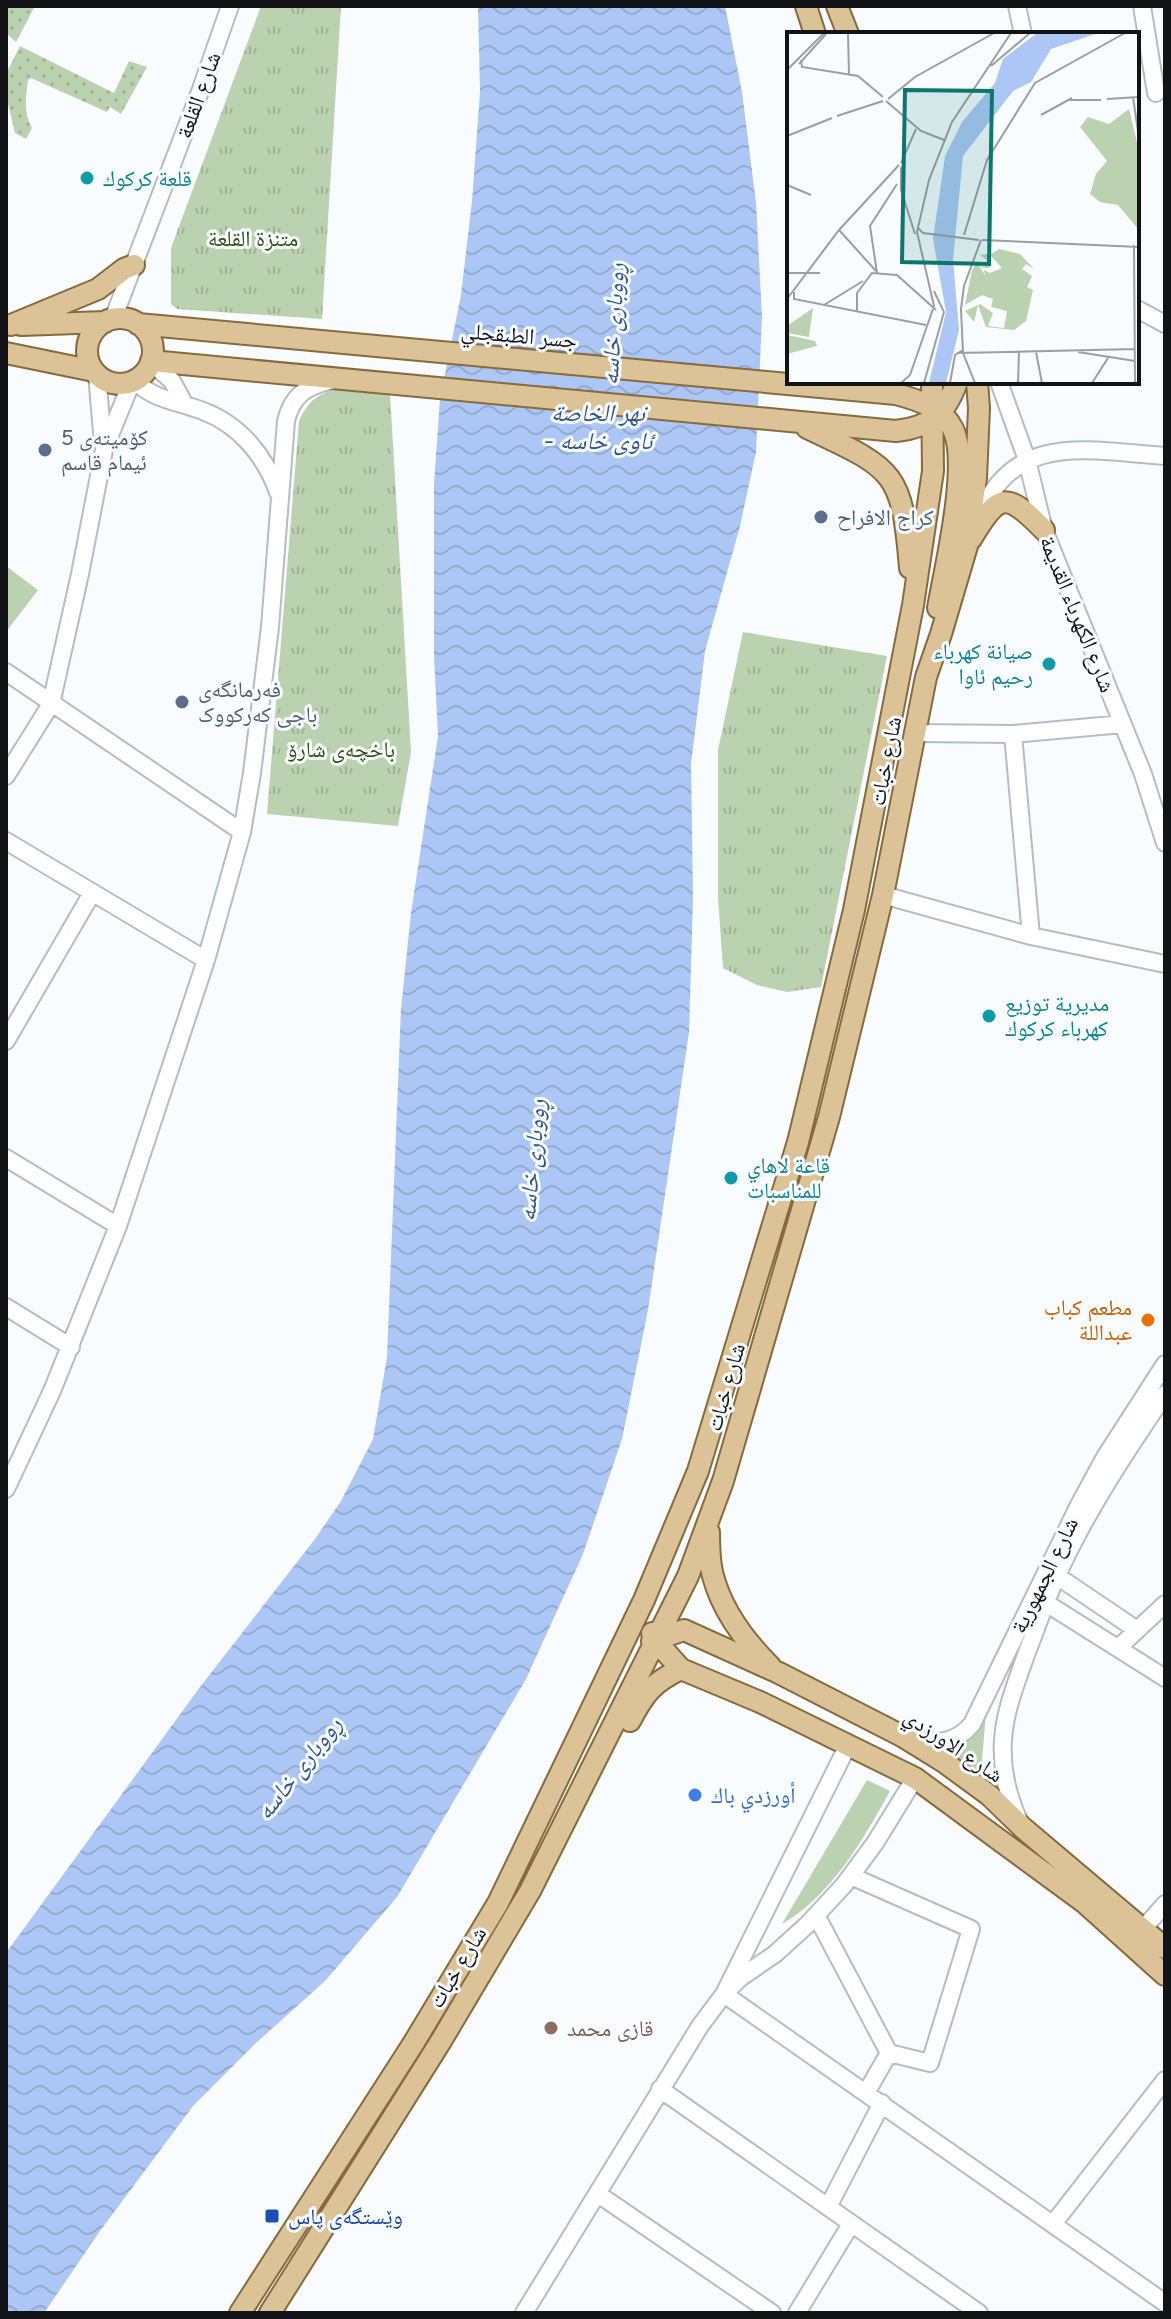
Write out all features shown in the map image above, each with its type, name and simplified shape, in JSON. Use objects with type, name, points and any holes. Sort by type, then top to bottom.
[{"type":"main road","points":[[806,6],[814,32]]},
{"type":"main road","points":[[837,6],[847,32]]},
{"type":"main road","points":[[8,325],[98,289],[134,265]]},
{"type":"main road","points":[[95,373],[89,363],[88,344],[91,335],[109,320]]},
{"type":"main road","points":[[6,353],[95,373],[113,383],[133,381],[147,370],[151,362],[152,344],[145,329],[131,320],[8,325]]},
{"type":"main road","name":"جسر الطبقجلي","points":[[138,324],[837,388],[896,394],[934,403]]},
{"type":"main road","points":[[151,362],[896,431],[919,427],[934,403],[951,396],[956,384]]},
{"type":"main road","points":[[837,388],[852,384]]},
{"type":"main road","name":"شارع خبات","points":[[270,2313],[441,2041],[530,1891],[688,1576],[708,1523],[829,1117],[883,895],[926,677],[967,546],[976,478],[977,384]]},
{"type":"main road","points":[[926,677],[956,509],[958,479],[956,438],[934,403]]},
{"type":"main road","name":"شارع خبات","points":[[240,2313],[413,2044],[498,1903],[622,1655],[698,1471],[798,1142],[854,910],[913,605],[933,471],[934,403]]},
{"type":"main road","points":[[788,421],[875,462],[891,478],[904,508],[913,605]]},
{"type":"main road","points":[[967,546],[989,511],[1004,502],[1020,507],[1044,530]]},
{"type":"main road","points":[[708,1523],[712,1574],[721,1599],[743,1636],[779,1673]]},
{"type":"main road","points":[[644,1606],[653,1618],[661,1619],[668,1615]]},
{"type":"main road","points":[[644,1606],[656,1640],[681,1669],[760,1702],[915,1778],[1085,1903],[1165,1975]]},
{"type":"main road","name":"شارع الاورزدي","points":[[656,1640],[684,1630],[779,1673],[902,1736],[989,1795],[1023,1828],[1165,1948]]},
{"type":"main road","points":[[622,1655],[656,1640]]},
{"type":"main road","points":[[622,1655],[634,1650],[641,1655],[642,1667]]},
{"type":"main road","points":[[567,1819],[584,1804],[604,1774],[650,1688],[681,1669]]},
{"type":"main road","points":[[821,1732],[834,1702]]},
{"type":"street","name":"شارع القلعة","points":[[109,320],[134,265],[230,6]]},
{"type":"street","points":[[1017,6],[1023,32]]},
{"type":"street","points":[[1142,6],[1156,93]]},
{"type":"street","points":[[1139,310],[1165,324]]},
{"type":"street","points":[[151,362],[172,381],[185,405]]},
{"type":"street","points":[[95,373],[104,450]]},
{"type":"street","points":[[6,1489],[71,1347],[118,1226],[206,960],[242,832],[270,627],[286,421],[293,402],[307,389],[340,378]]},
{"type":"street","points":[[6,776],[51,704],[104,450],[133,381],[157,397],[222,420],[252,445],[264,461],[280,497]]},
{"type":"street","name":"شارع الكهرباء القديمة","points":[[1000,384],[1027,460],[1044,530],[1143,774],[1165,843]]},
{"type":"street","points":[[967,546],[988,499],[1005,476],[1027,460],[1063,450],[1165,456]]},
{"type":"street","points":[[6,672],[242,832]]},
{"type":"street","points":[[915,733],[1013,734],[1123,724]]},
{"type":"street","points":[[1013,734],[1031,936]]},
{"type":"street","points":[[6,841],[206,960]]},
{"type":"street","points":[[6,1041],[92,893]]},
{"type":"street","points":[[883,895],[1031,936],[1165,964]]},
{"type":"street","points":[[6,1158],[118,1226]]},
{"type":"street","points":[[6,1307],[71,1347]]},
{"type":"street","name":"شارع الجمهورية","points":[[902,1736],[939,1743],[958,1737],[972,1724],[1073,1515],[1165,1364]]},
{"type":"street","name":"شارع الجمهورية","points":[[1023,1828],[1005,1775],[1003,1744],[1009,1702],[1057,1576],[1101,1493],[1165,1394]]},
{"type":"street","points":[[1057,1576],[1137,1630]]},
{"type":"street","points":[[1046,1603],[1165,1678]]},
{"type":"street","points":[[1118,1648],[1165,1604]]},
{"type":"street","points":[[724,1994],[848,1745]]},
{"type":"street","points":[[524,2313],[700,2026],[740,1978],[775,1954],[851,1876],[915,1778]]},
{"type":"street","points":[[816,1915],[889,2053],[930,2063],[971,1929],[851,1876]]},
{"type":"street","points":[[1143,1929],[1165,1904]]},
{"type":"street","points":[[724,1994],[1165,2303]]},
{"type":"street","points":[[866,2093],[889,2053]]},
{"type":"street","points":[[1053,2224],[1165,2080]]},
{"type":"street","points":[[660,2089],[979,2313]]},
{"type":"street","points":[[828,2207],[882,2103]]},
{"type":"street","points":[[598,2194],[772,2313]]},
{"type":"street","points":[[797,2313],[851,2224]]},
{"type":"green space","points":[[6,6],[35,6],[16,42],[6,33]]},
{"type":"green space","name":"متنزة القلعة","points":[[261,6],[341,6],[322,319],[177,309],[171,304],[171,248]]},
{"type":"green space","points":[[20,46],[114,93],[129,61],[147,67],[121,114],[110,107],[107,112],[31,78],[28,80],[26,104],[32,128],[26,139],[15,133],[6,95],[6,74]]},
{"type":"green space","name":"باخچەی شارۆ","points":[[342,388],[390,393],[411,752],[398,826],[267,814],[299,421],[316,398]]},
{"type":"green space","points":[[6,566],[38,590],[6,632]]},
{"type":"green space","points":[[743,632],[887,656],[821,987],[787,992],[757,985],[723,968],[718,898],[718,750]]},
{"type":"green space","points":[[987,1701],[982,1760],[986,1790],[942,1751],[966,1739],[976,1726]]},
{"type":"green space","points":[[867,1780],[890,1791],[869,1829],[831,1883],[782,1924]]},
{"type":"water","name":"نهر الخاصة - ئاوی خاسە","points":[[478,6],[725,6],[742,92],[756,203],[762,317],[756,452],[740,526],[705,651],[691,764],[693,899],[689,1032],[648,1310],[622,1439],[583,1554],[526,1679],[397,1897],[325,1981],[256,2043],[193,2106],[100,2231],[44,2313],[6,2313],[6,1953],[200,1687],[315,1539],[341,1501],[373,1439],[387,1357],[401,1009],[411,913],[438,736],[434,656],[434,484],[440,399],[461,295],[472,201],[480,92]]},
{"type":"place","name":"قلعة كركوك","points":[[87,178]]},
{"type":"place","name":"کۆمیتەی 5 ئیمام قاسم","points":[[45,450]]},
{"type":"place","name":"كراج الافراح","points":[[821,517]]},
{"type":"place","name":"صيانة كهرباء رحيم ئاوا","points":[[1049,664]]},
{"type":"place","name":"فەرمانگەی باجی کەرکووک","points":[[182,702]]},
{"type":"place","name":"مديرية توزيع كهرباء كركوك","points":[[989,1016]]},
{"type":"place","name":"قاعة لاهاي للمناسبات","points":[[731,1178]]},
{"type":"place","name":"مطعم كباب عبداللة","points":[[1148,1320]]},
{"type":"place","name":"أورزدي باك","points":[[695,1795]]},
{"type":"place","name":"قازی محمد","points":[[551,2028]]},
{"type":"place","name":"وێستگەی پاس","points":[[272,2216]]},
{"type":"water label","name":"ڕووباری خاسە","points":[[613,324]]},
{"type":"water label","name":"ڕووباری خاسە","points":[[532,1160]]},
{"type":"water label","name":"ڕووباری خاسە","points":[[299,1768]]}]
